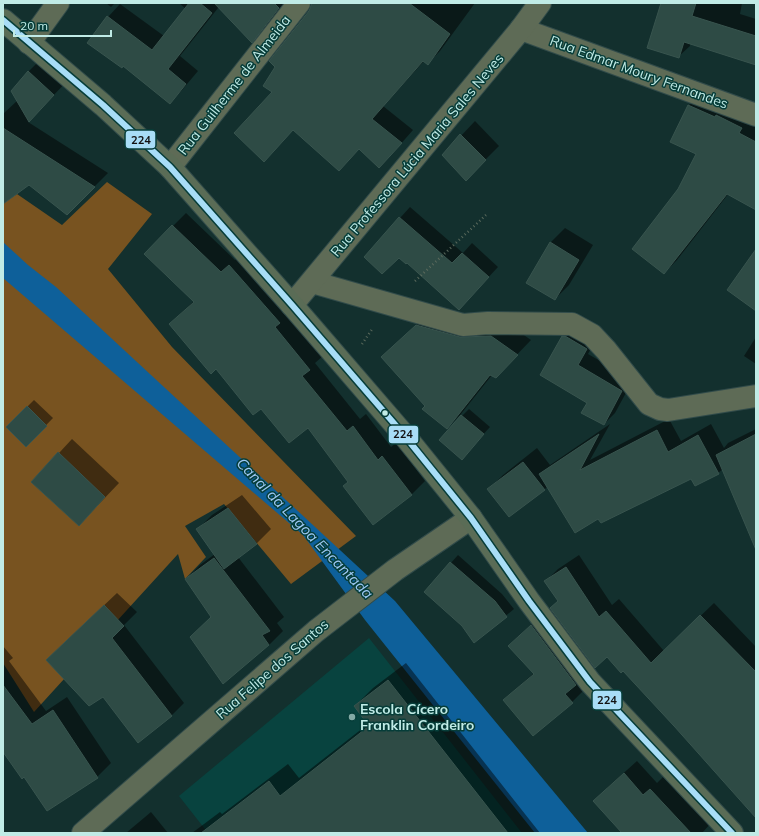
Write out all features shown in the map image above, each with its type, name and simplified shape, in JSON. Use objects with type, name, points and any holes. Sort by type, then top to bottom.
[{"type":"main road","points":[[3,20],[103,105],[170,167],[404,435],[471,518],[529,601],[590,682],[732,833]]},
{"type":"street","points":[[29,43],[58,3]]},
{"type":"street","name":"Rua Guilherme de Almeida","points":[[170,167],[299,3]]},
{"type":"street","name":"Rua Professora Lúcia Maria Sales Neves","points":[[292,305],[521,29],[540,3]]},
{"type":"street","name":"Rua Edmar Moury Fernandes","points":[[521,29],[756,115]]},
{"type":"street","points":[[312,282],[463,325],[488,323],[572,324],[592,335],[606,350],[649,404],[660,409],[668,410],[756,396]]},
{"type":"street","name":"Rua Felipe dos Santos","points":[[83,833],[316,631],[395,570],[471,518]]},
{"type":"shaded area","points":[[107,182],[152,214],[108,269],[172,347],[356,536],[291,584],[224,504],[185,526],[206,557],[185,579],[178,554],[34,712],[3,663],[3,203],[17,194],[62,225]]},
{"type":"shaded area","name":"Escola Cícero Franklin Cordeiro","points":[[369,638],[522,833],[208,833],[179,796]]},
{"type":"water","name":"Canal da Lagoa Encantada","points":[[3,242],[28,265],[56,287],[395,601],[588,833],[535,833],[365,620],[303,535],[3,278]]},
{"type":"building","points":[[189,3],[200,3],[212,13],[168,69],[186,84],[170,104],[123,66],[122,68],[87,43],[107,16],[152,50]]},
{"type":"building","points":[[214,3],[274,3],[279,8],[252,43]]},
{"type":"building","points":[[312,3],[409,3],[450,34],[428,65],[423,61],[372,119],[402,143],[379,168],[359,149],[339,171],[293,130],[264,162],[234,133],[272,92],[263,86],[275,67],[269,61],[309,11]]},
{"type":"building","points":[[661,3],[696,3],[692,16],[756,36],[756,65],[684,42],[679,58],[647,48]]},
{"type":"building","points":[[28,71],[54,95],[29,122],[11,91]]},
{"type":"building","points":[[688,105],[715,117],[716,115],[742,128],[739,133],[756,142],[756,210],[727,194],[664,274],[632,249],[678,189],[696,154],[670,142]]},
{"type":"building","points":[[3,128],[95,187],[67,215],[29,185],[3,204]]},
{"type":"building","points":[[460,134],[486,160],[466,181],[442,155]]},
{"type":"building","points":[[399,217],[452,263],[462,253],[489,277],[459,310],[407,263],[406,264],[399,258],[382,274],[364,257]]},
{"type":"building","points":[[172,225],[221,272],[229,265],[280,323],[275,327],[310,370],[302,376],[347,431],[353,426],[378,460],[382,456],[412,495],[373,525],[343,486],[348,482],[308,428],[289,443],[261,409],[253,415],[216,369],[211,374],[169,324],[194,302],[144,254]]},
{"type":"building","points":[[550,242],[579,260],[555,300],[526,283]]},
{"type":"building","points":[[756,249],[756,311],[727,290]]},
{"type":"building","points":[[416,325],[460,337],[491,336],[518,355],[496,378],[490,375],[447,429],[422,409],[425,406],[381,357]]},
{"type":"building","points":[[562,336],[565,336],[587,349],[578,365],[622,391],[604,425],[581,413],[587,403],[540,375]]},
{"type":"building","points":[[27,406],[47,426],[26,447],[6,427]]},
{"type":"building","points":[[461,415],[484,434],[462,460],[439,440]]},
{"type":"building","points":[[657,430],[668,452],[698,435],[719,474],[695,486],[691,479],[601,523],[598,519],[575,533],[539,474],[599,434],[580,470]]},
{"type":"building","points":[[756,434],[756,550],[716,455]]},
{"type":"building","points":[[58,452],[105,497],[79,526],[31,482]]},
{"type":"building","points":[[523,462],[545,490],[509,517],[487,489]]},
{"type":"building","points":[[228,508],[257,544],[224,569],[196,529]]},
{"type":"building","points":[[214,558],[270,631],[262,635],[269,645],[223,684],[190,637],[211,617],[185,579]]},
{"type":"building","points":[[450,562],[495,601],[507,617],[474,643],[462,626],[424,592]]},
{"type":"building","points":[[566,567],[599,617],[606,611],[651,663],[700,615],[756,672],[756,818],[623,671],[621,673],[607,657],[595,668],[550,608],[558,601],[544,581]]},
{"type":"building","points":[[104,605],[124,626],[112,638],[172,716],[138,743],[103,697],[89,706],[46,660]]},
{"type":"building","points":[[531,625],[576,685],[565,694],[573,703],[533,736],[503,700],[534,674],[508,646]]},
{"type":"building","points":[[388,680],[508,833],[201,833],[269,781],[280,796],[369,726],[354,706]]},
{"type":"building","points":[[3,685],[32,724],[53,710],[98,778],[47,811],[24,777],[22,779],[3,752]]},
{"type":"building","points":[[624,773],[643,795],[650,789],[691,833],[622,833],[593,801]]},
{"type":"transit line","name":"224","points":[[3,20],[103,105],[170,167],[404,435],[471,518],[529,601],[590,682],[732,833]]},
{"type":"place","name":"Escola Cícero Franklin Cordeiro","points":[[352,717]]}]
